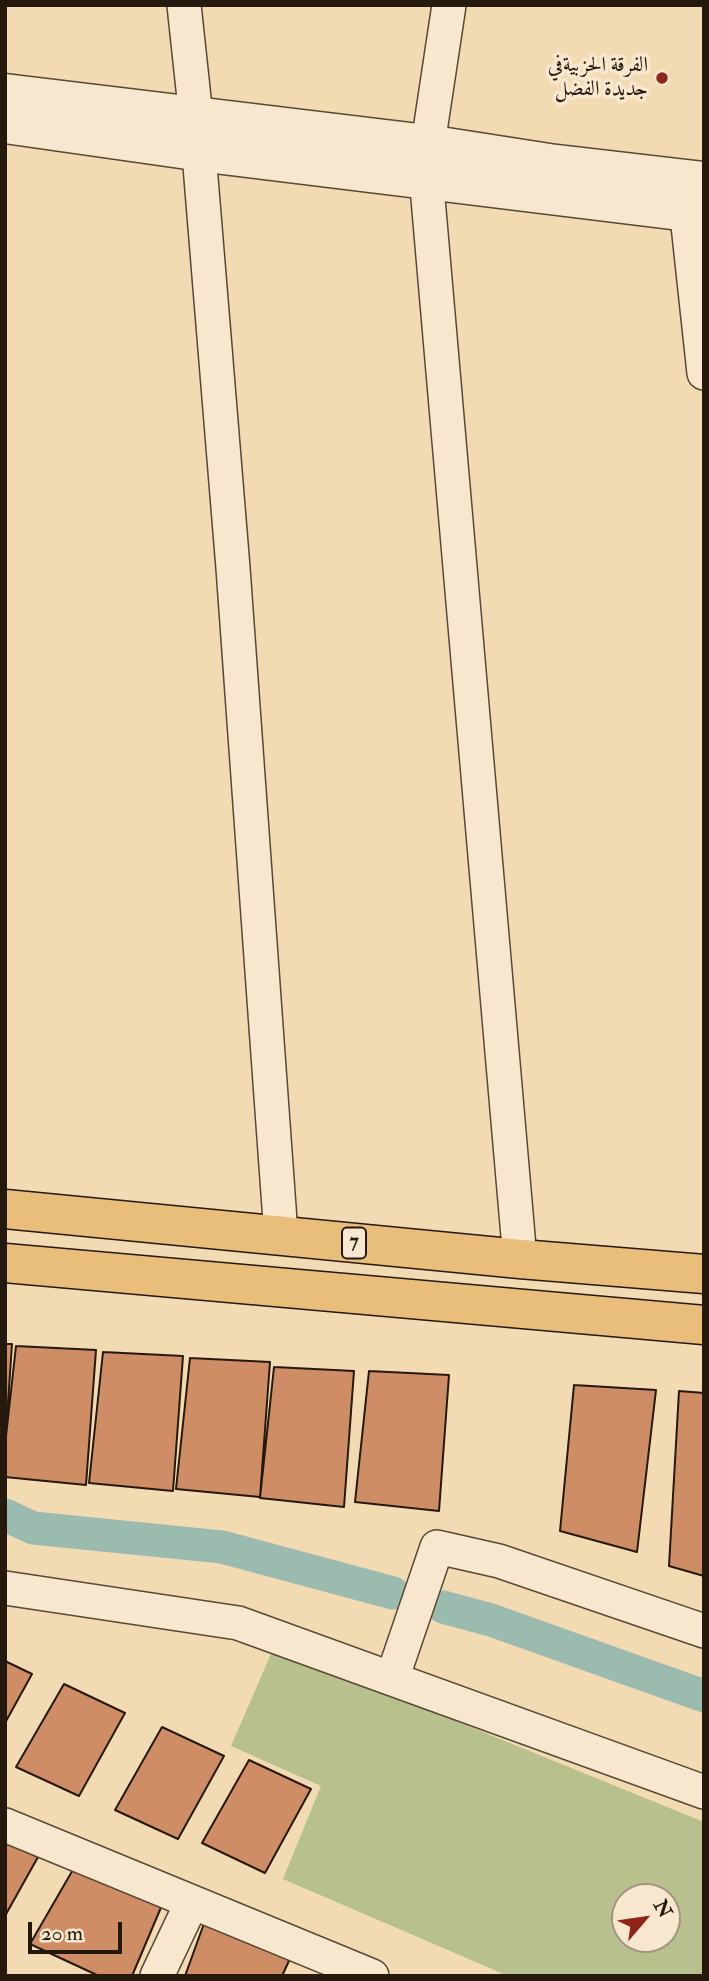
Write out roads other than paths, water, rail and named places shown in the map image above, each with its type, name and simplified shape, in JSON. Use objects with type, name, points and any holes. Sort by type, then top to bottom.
[{"type":"main road","name":"7","points":[[5,1209],[520,1259],[704,1274]]},
{"type":"main road","points":[[5,1263],[704,1325]]},
{"type":"street","points":[[184,5],[233,568],[281,1236]]},
{"type":"street","points":[[449,5],[427,162],[520,1259]]},
{"type":"street","points":[[5,93],[197,134]]},
{"type":"street","points":[[5,124],[197,134],[427,162],[550,163],[695,196],[704,373]]},
{"type":"street","points":[[391,1679],[437,1546],[499,1561],[704,1631]]},
{"type":"street","points":[[5,1588],[238,1623],[704,1792]]},
{"type":"street","points":[[5,1825],[372,1976]]},
{"type":"street","points":[[157,1976],[192,1902]]},
{"type":"waterway","points":[[5,1515],[33,1528],[222,1547],[393,1593]]},
{"type":"waterway","points":[[443,1607],[491,1620],[704,1696]]},
{"type":"place","name":"الفرقة الحزبيةفي جديدة الفضل","points":[[662,78]]}]
